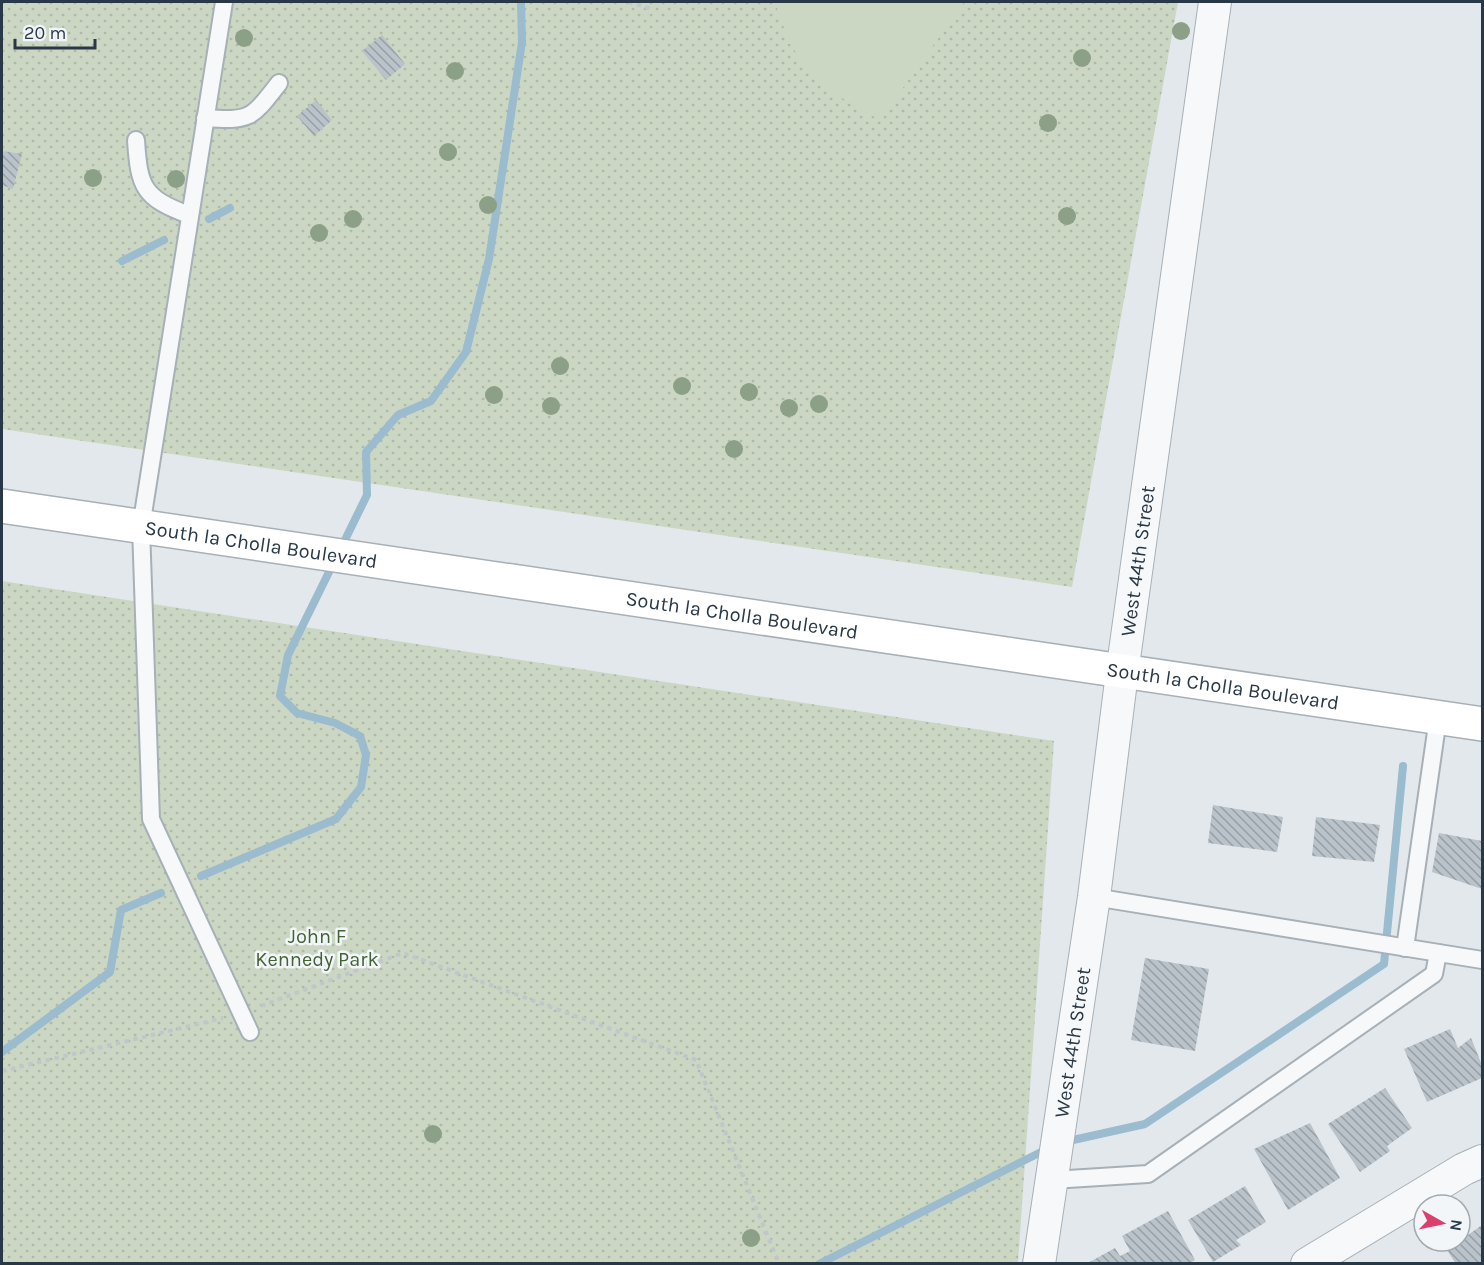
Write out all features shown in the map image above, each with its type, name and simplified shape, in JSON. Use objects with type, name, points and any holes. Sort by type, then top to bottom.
[{"type":"main road","name":"South la Cholla Boulevard","points":[[2,506],[1122,673],[1482,724]]},
{"type":"street","name":"West 44th Street","points":[[1039,1263],[1094,897],[1122,673],[1215,2]]},
{"type":"street","points":[[1307,1263],[1464,1169],[1482,1161]]},
{"type":"lane","points":[[224,2],[141,527],[151,819],[250,1032]]},
{"type":"lane","points":[[205,118],[237,120],[255,114],[279,83]]},
{"type":"lane","points":[[136,140],[138,176],[148,192],[164,206],[189,215]]},
{"type":"lane","points":[[1405,948],[1438,718]]},
{"type":"lane","points":[[1094,897],[1482,960]]},
{"type":"lane","points":[[1052,1180],[1148,1174],[1434,974],[1438,953]]},
{"type":"path","points":[[628,2],[652,9]]},
{"type":"path","points":[[2,1071],[241,1014],[403,953],[696,1060],[779,1263]]},
{"type":"green space","points":[[2,2],[1178,2],[1072,587],[2,429]]},
{"type":"green space","points":[[776,2],[964,2],[880,120],[850,103],[813,75],[794,49],[780,18]]},
{"type":"green space","name":"John F Kennedy Park","points":[[2,581],[1054,741],[1018,1263],[2,1263]]},
{"type":"building","points":[[382,35],[405,64],[386,80],[362,51]]},
{"type":"building","points":[[316,100],[332,120],[314,136],[297,116]]},
{"type":"building","points":[[2,151],[22,154],[13,189],[2,185]]},
{"type":"building","points":[[1213,805],[1283,817],[1277,852],[1208,843]]},
{"type":"building","points":[[1316,817],[1380,825],[1374,862],[1312,856]]},
{"type":"building","points":[[1439,833],[1482,841],[1482,889],[1432,872]]},
{"type":"building","points":[[1145,958],[1209,969],[1195,1051],[1131,1040]]},
{"type":"building","points":[[1450,1029],[1458,1048],[1471,1038],[1482,1065],[1482,1078],[1427,1102],[1404,1049]]},
{"type":"building","points":[[1385,1088],[1412,1128],[1387,1146],[1390,1151],[1360,1172],[1328,1124]]},
{"type":"building","points":[[1310,1123],[1340,1178],[1288,1210],[1254,1149]]},
{"type":"building","points":[[1245,1186],[1266,1222],[1236,1240],[1241,1245],[1213,1262],[1188,1220]]},
{"type":"building","points":[[1168,1211],[1195,1260],[1188,1264],[1086,1264],[1115,1248],[1120,1256],[1130,1251],[1122,1236]]},
{"type":"building","points":[[1482,1225],[1482,1264],[1456,1264],[1449,1253],[1472,1253],[1472,1232]]},
{"type":"waterway","points":[[341,548],[367,495],[366,452],[398,415],[431,401],[466,352],[489,259],[522,42],[521,2]]},
{"type":"waterway","points":[[209,219],[230,208]]},
{"type":"waterway","points":[[122,261],[164,240]]},
{"type":"waterway","points":[[201,876],[336,819],[361,787],[366,755],[360,736],[335,723],[297,713],[280,696],[288,655],[334,562]]},
{"type":"waterway","points":[[1064,1142],[1145,1124],[1384,964],[1403,766]]},
{"type":"waterway","points":[[2,1052],[110,972],[121,910],[161,893]]},
{"type":"waterway","points":[[819,1264],[1049,1148]]}]
